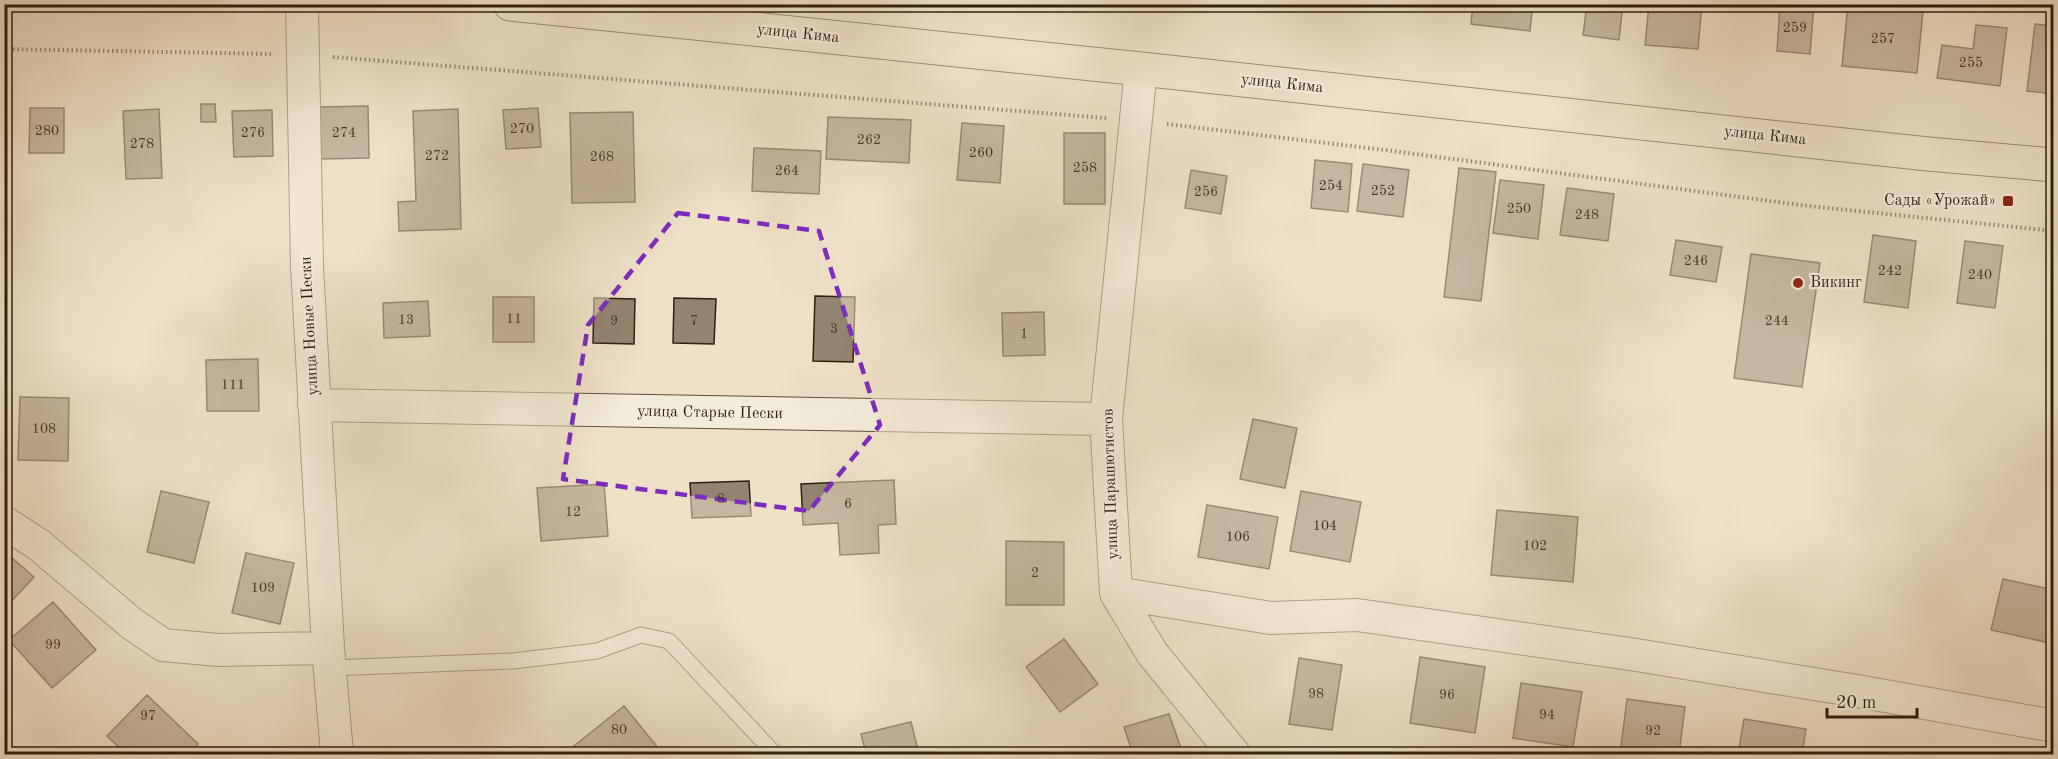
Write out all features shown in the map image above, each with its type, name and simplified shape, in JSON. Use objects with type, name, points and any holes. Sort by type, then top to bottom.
[{"type":"main road","name":"улица Кима","points":[[510,4],[1142,69],[1928,154],[2054,165]]},
{"type":"street","name":"улица Новые Пески","points":[[302,4],[307,266],[329,658],[337,754]]},
{"type":"street","name":"улица Парашютистов","points":[[1142,69],[1106,419],[1116,593],[1152,653],[1234,754]]},
{"type":"street","name":"улица Старые Пески","points":[[314,405],[477,410],[1106,419]]},
{"type":"street","points":[[4,522],[39,545],[131,623],[163,645],[329,658]]},
{"type":"street","points":[[1116,593],[1270,618],[1357,615],[1381,618],[1630,654],[2054,726]]},
{"type":"lane","points":[[329,658],[513,661],[597,651],[641,635],[669,641],[775,754]]},
{"type":"path","points":[[4,49],[304,54],[725,86],[1137,121],[1385,150],[1808,206],[2054,231]]},
{"type":"highlighted area","points":[[678,213],[819,231],[880,425],[809,511],[563,479],[588,325]]},
{"type":"building","points":[[1382,4],[1425,4],[1424,9]]},
{"type":"building","points":[[1473,4],[1533,4],[1530,31],[1471,24]]},
{"type":"building","points":[[1587,4],[1623,4],[1619,40],[1583,35]]},
{"type":"building","points":[[1649,4],[1702,4],[1698,49],[1645,45]]},
{"type":"building","points":[[1780,4],[1814,4],[1810,54],[1777,51]]},
{"type":"building","points":[[1848,4],[1923,11],[1917,73],[1842,66]]},
{"type":"building","points":[[2035,24],[2054,26],[2054,94],[2027,91]]},
{"type":"building","points":[[1976,25],[2007,28],[2000,86],[1937,78],[1942,45],[1973,49]]},
{"type":"building","points":[[201,104],[215,104],[216,122],[201,122]]},
{"type":"building","points":[[368,106],[369,158],[319,159],[319,107]]},
{"type":"building","points":[[30,108],[64,108],[64,153],[29,153]]},
{"type":"building","points":[[538,108],[541,147],[506,149],[503,110]]},
{"type":"building","points":[[159,109],[162,178],[126,179],[123,111]]},
{"type":"building","points":[[458,109],[461,229],[399,231],[398,202],[416,201],[413,111]]},
{"type":"building","points":[[272,110],[273,156],[234,157],[232,111]]},
{"type":"building","points":[[633,112],[635,202],[572,203],[570,113]]},
{"type":"building","points":[[828,117],[911,120],[909,163],[826,159]]},
{"type":"building","points":[[962,123],[1004,126],[1000,183],[957,180]]},
{"type":"building","points":[[1064,133],[1105,133],[1105,204],[1064,204]]},
{"type":"building","points":[[754,148],[821,151],[819,194],[752,191]]},
{"type":"building","points":[[1315,160],[1352,164],[1348,212],[1311,208]]},
{"type":"building","points":[[1363,164],[1409,170],[1403,217],[1357,211]]},
{"type":"building","points":[[1459,168],[1496,172],[1481,301],[1444,297]]},
{"type":"building","points":[[1191,170],[1227,176],[1221,214],[1185,208]]},
{"type":"building","points":[[1500,180],[1544,185],[1538,239],[1493,233]]},
{"type":"building","points":[[1567,188],[1614,194],[1608,241],[1560,235]]},
{"type":"building","points":[[1873,235],[1916,241],[1908,308],[1864,302]]},
{"type":"building","points":[[1676,240],[1722,247],[1716,282],[1670,275]]},
{"type":"building","points":[[1965,241],[2003,246],[1995,308],[1957,303]]},
{"type":"building","points":[[1751,254],[1820,263],[1802,387],[1734,378]]},
{"type":"building","points":[[815,296],[855,297],[853,362],[813,361]]},
{"type":"building","points":[[493,297],[534,297],[534,342],[493,342]]},
{"type":"building","points":[[594,298],[635,299],[634,344],[593,343]]},
{"type":"building","points":[[674,298],[716,299],[714,344],[673,343]]},
{"type":"building","points":[[428,301],[430,336],[384,338],[383,303]]},
{"type":"building","points":[[1044,312],[1045,355],[1003,356],[1002,313]]},
{"type":"building","points":[[258,359],[259,411],[207,411],[206,360]]},
{"type":"building","points":[[20,397],[69,398],[68,461],[18,460]]},
{"type":"building","points":[[1253,419],[1297,428],[1285,488],[1240,479]]},
{"type":"building","points":[[894,480],[896,524],[878,525],[879,553],[840,555],[838,523],[803,525],[801,484]]},
{"type":"building","points":[[749,481],[751,516],[692,518],[690,483]]},
{"type":"building","points":[[604,484],[608,536],[541,541],[537,488]]},
{"type":"building","points":[[161,491],[209,502],[194,563],[147,552]]},
{"type":"building","points":[[1301,491],[1361,502],[1350,562],[1290,551]]},
{"type":"building","points":[[1207,505],[1278,517],[1269,569],[1198,557]]},
{"type":"building","points":[[1497,510],[1578,517],[1573,582],[1491,575]]},
{"type":"building","points":[[1006,541],[1064,542],[1064,605],[1006,605]]},
{"type":"building","points":[[4,551],[34,577],[4,609]]},
{"type":"building","points":[[246,553],[294,563],[280,624],[232,613]]},
{"type":"building","points":[[2003,579],[2054,590],[2054,644],[1991,630]]},
{"type":"building","points":[[53,602],[96,650],[52,688],[9,640]]},
{"type":"building","points":[[1064,639],[1098,684],[1060,712],[1026,667]]},
{"type":"building","points":[[1420,657],[1485,667],[1475,733],[1410,723]]},
{"type":"building","points":[[1299,658],[1342,665],[1332,730],[1289,724]]},
{"type":"building","points":[[1521,683],[1582,692],[1573,747],[1513,738]]},
{"type":"building","points":[[147,695],[198,744],[187,754],[126,754],[107,736]]},
{"type":"building","points":[[1627,699],[1685,707],[1679,754],[1620,754]]},
{"type":"building","points":[[624,706],[663,754],[564,754]]},
{"type":"building","points":[[1169,714],[1183,754],[1133,754],[1124,727]]},
{"type":"building","points":[[1744,719],[1806,729],[1802,754],[1738,754]]},
{"type":"building","points":[[911,722],[919,754],[866,754],[861,734]]},
{"type":"building","points":[[1874,747],[1911,753],[1873,754]]},
{"type":"place","name":"Сады «Урожай»","points":[[2008,201]]},
{"type":"place","name":"Викинг","points":[[1798,283]]}]
